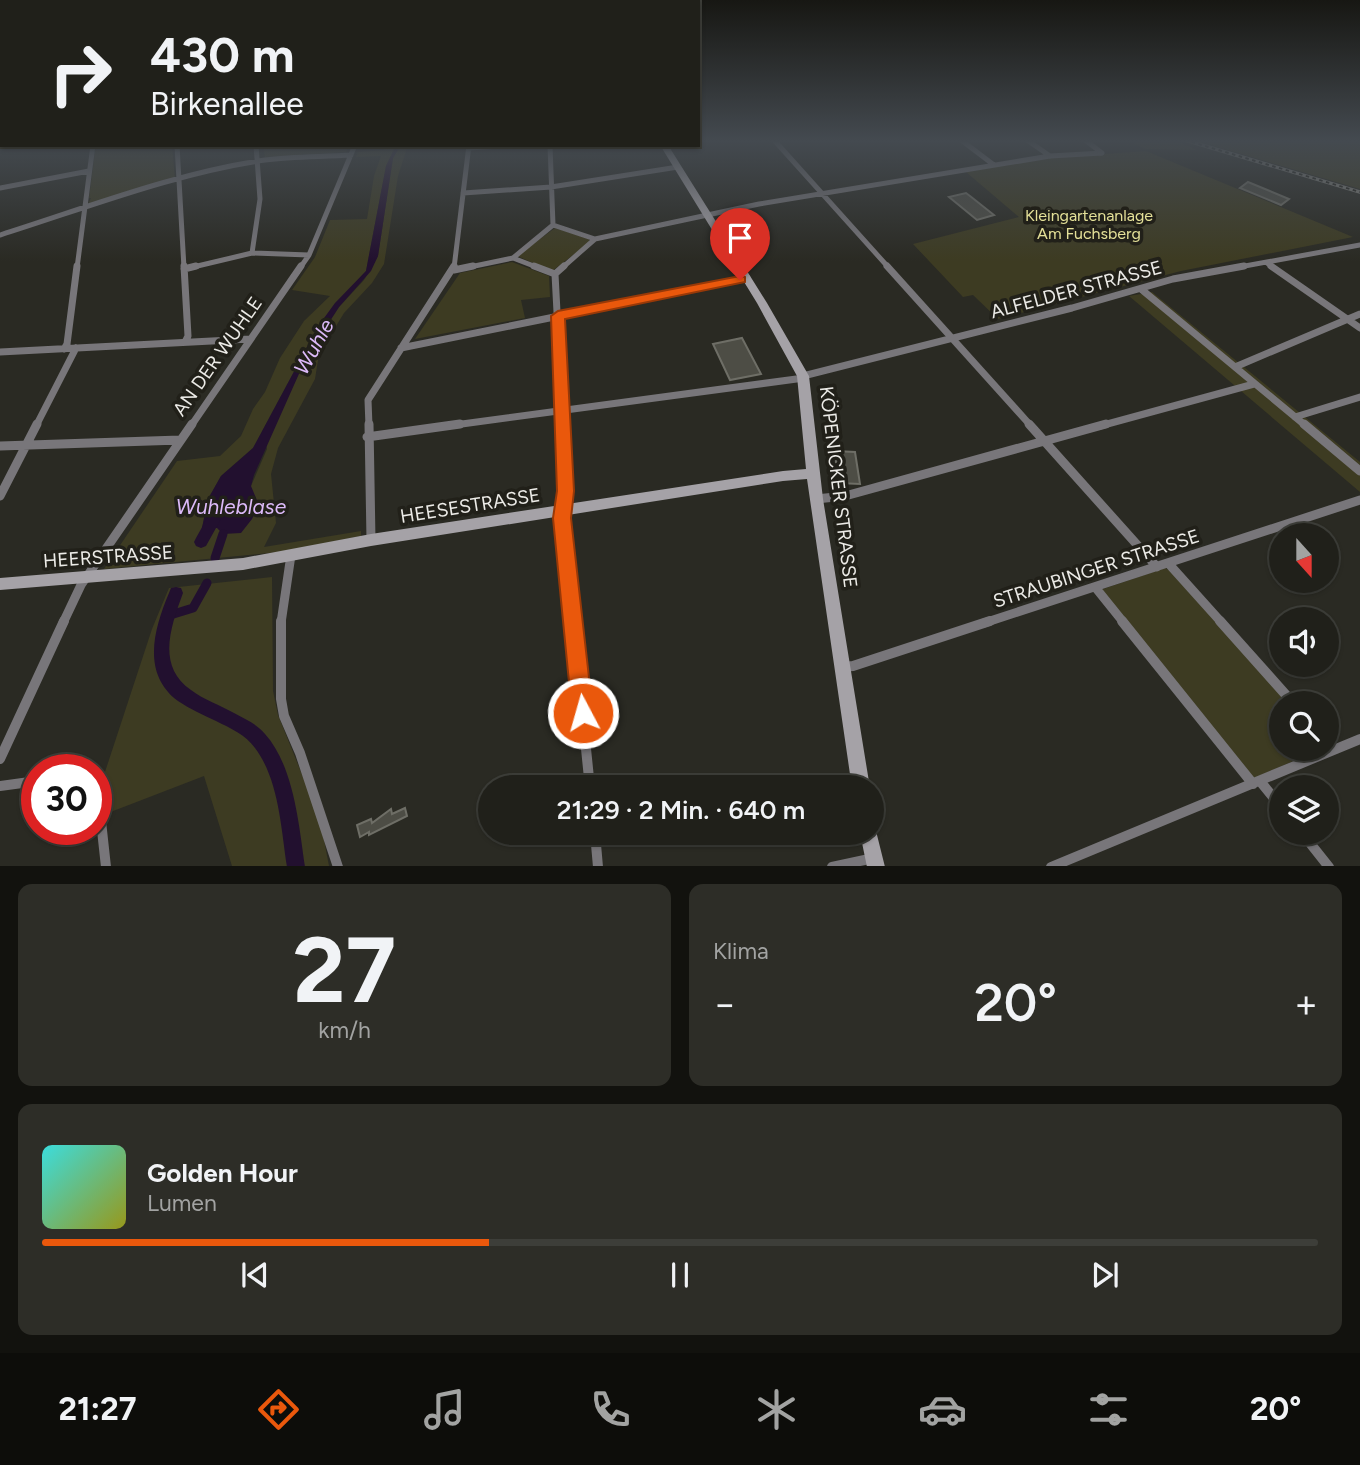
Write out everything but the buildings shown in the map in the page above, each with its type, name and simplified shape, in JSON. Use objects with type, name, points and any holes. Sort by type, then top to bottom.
[{"type":"main road","name":"KÖPENICKER STRASSE","points":[[687,180],[747,278],[803,377],[812,474],[859,775]]},
{"type":"main road","name":"HEESESTRASSE","points":[[219,567],[565,509],[797,474],[812,474]]},
{"type":"main road","name":"HEERSTRASSE","points":[[0,584],[219,567]]},
{"type":"street","points":[[0,189],[42,180]]},
{"type":"street","points":[[64,349],[67,344],[88,180]]},
{"type":"street","points":[[252,253],[260,222],[259,180]]},
{"type":"street","name":"AN DER WUHLE","points":[[0,759],[87,576],[309,255],[340,180]]},
{"type":"street","points":[[371,540],[368,400],[454,270],[464,180]]},
{"type":"street","points":[[551,180],[553,225]]},
{"type":"street","points":[[463,193],[551,187],[593,180]]},
{"type":"street","points":[[811,180],[1157,567]]},
{"type":"street","points":[[555,274],[595,239],[708,214],[903,180]]},
{"type":"street","points":[[0,235],[179,181],[188,336],[185,342]]},
{"type":"street","points":[[553,225],[595,239]]},
{"type":"street","points":[[454,270],[513,258],[553,225]]},
{"type":"street","name":"ALFELDER STRASSE","points":[[367,437],[803,377],[1196,274],[1360,245]]},
{"type":"street","points":[[184,269],[252,253],[309,255]]},
{"type":"street","points":[[513,258],[555,274]]},
{"type":"street","points":[[1267,263],[1360,328]]},
{"type":"street","points":[[555,274],[565,509],[562,518],[589,775]]},
{"type":"street","points":[[401,348],[747,278]]},
{"type":"street","points":[[1141,289],[1360,471]]},
{"type":"street","points":[[1235,368],[1360,314]]},
{"type":"street","points":[[0,352],[250,339]]},
{"type":"street","points":[[0,496],[76,348]]},
{"type":"street","points":[[816,499],[838,498],[1254,384]]},
{"type":"street","points":[[1295,417],[1360,397]]},
{"type":"street","points":[[0,446],[180,440]]},
{"type":"street","name":"STRAUBINGER STRASSE","points":[[842,667],[853,666],[1360,500]]},
{"type":"street","points":[[291,555],[280,628],[281,699],[284,716],[300,753],[338,866]]},
{"type":"street","points":[[1169,564],[1282,691]]},
{"type":"street","points":[[1094,587],[1269,794]]},
{"type":"street","points":[[1339,743],[1360,738]]},
{"type":"street","points":[[1051,866],[1257,782],[1298,761]]},
{"type":"street","points":[[0,786],[21,783]]},
{"type":"street","points":[[104,845],[106,866]]},
{"type":"street","points":[[596,845],[598,866]]},
{"type":"street","points":[[1312,845],[1329,866]]},
{"type":"street","points":[[832,866],[875,862]]},
{"type":"green space","points":[[91,180],[170,180],[88,204]]},
{"type":"green space","points":[[373,180],[383,180],[366,271],[319,325],[253,448],[221,476],[208,499],[202,528],[217,528],[251,486],[267,449],[266,444],[306,358],[339,307],[364,280],[378,256],[390,180],[397,180],[384,264],[372,283],[344,313],[319,354],[315,379],[278,448],[271,474],[276,523],[264,547],[361,531],[361,536],[279,552],[104,569],[177,461],[220,456],[241,436],[280,358],[304,321],[330,296],[292,290],[315,257],[330,220],[367,219]]},
{"type":"green space","name":"Kleingartenanlage Am Fuchsberg","points":[[976,180],[1217,180],[1353,237],[1181,271],[998,319],[973,295],[963,297],[913,244],[1019,217]]},
{"type":"green space","points":[[1331,180],[1360,180],[1360,189]]},
{"type":"green space","points":[[555,228],[589,239],[589,243],[552,271],[517,256]]},
{"type":"green space","points":[[512,262],[549,276],[550,297],[521,300],[525,318],[415,339],[460,273]]},
{"type":"green space","points":[[1152,292],[1360,462],[1360,492],[1129,296]]},
{"type":"green space","points":[[1165,568],[1169,570],[1279,691],[1269,691],[1269,761],[1293,761],[1254,778],[1100,590]]},
{"type":"green space","points":[[272,577],[273,691],[278,715],[320,819],[329,866],[232,866],[204,776],[112,811],[111,754],[152,629],[169,588]]},
{"type":"water","name":"Wuhleblase","points":[[383,180],[390,180],[378,256],[371,271],[339,307],[306,358],[254,475],[251,486],[259,505],[252,519],[241,533],[223,534],[217,528],[202,528],[208,499],[221,476],[253,448],[319,325],[335,303],[366,271]]},
{"type":"waterway","name":"Wuhle","points":[[201,542],[216,515]]},
{"type":"waterway","points":[[215,558],[223,534]]},
{"type":"waterway","points":[[167,616],[193,608],[207,583]]},
{"type":"waterway","name":"Wuhle","points":[[176,593],[163,631],[161,657],[164,669],[180,692],[244,728],[262,743],[270,755],[281,785],[296,866]]},
{"type":"railway","points":[[1321,180],[1360,192]]},
{"type":"route","points":[[583,713],[562,518],[565,491],[558,316],[740,280]]}]
